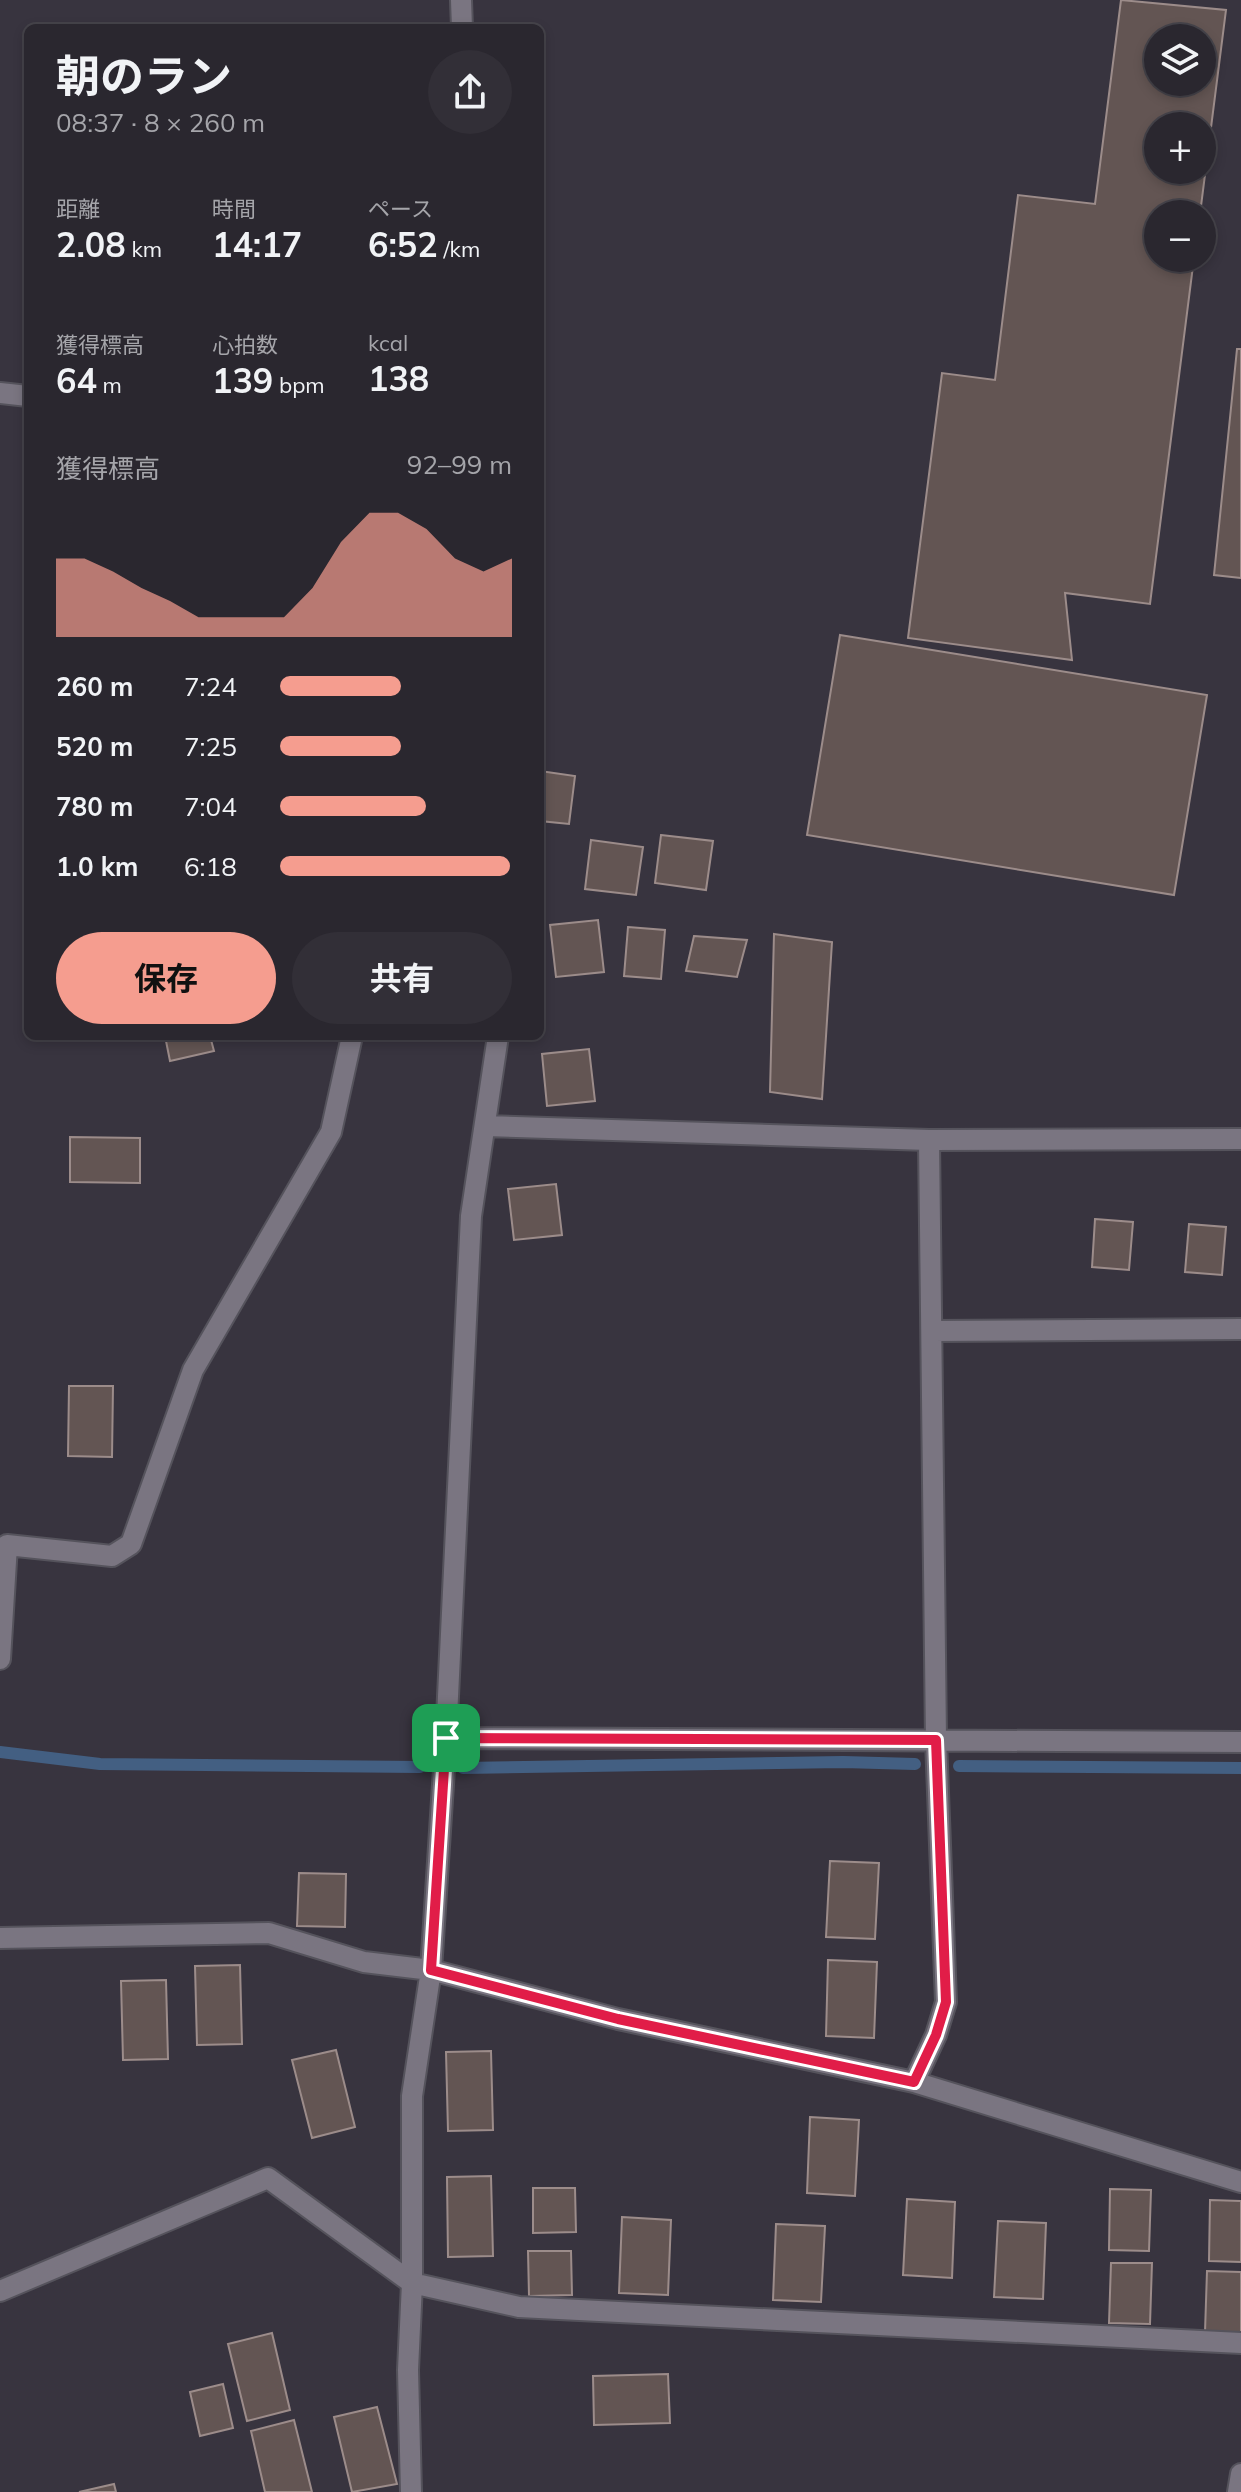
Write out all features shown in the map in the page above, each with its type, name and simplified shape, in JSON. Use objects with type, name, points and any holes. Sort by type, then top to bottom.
[{"type":"street","points":[[461,0],[462,24]]},
{"type":"street","points":[[0,393],[24,396]]},
{"type":"street","points":[[0,1659],[7,1545],[112,1556],[131,1544],[193,1370],[331,1132],[351,1040]]},
{"type":"street","points":[[411,2492],[408,2370],[412,2283],[412,2096],[431,1970],[446,1738],[471,1216],[497,1040]]},
{"type":"street","points":[[485,1126],[929,1140],[1241,1139]]},
{"type":"street","points":[[914,2082],[936,2035],[946,2002],[936,1740],[929,1140]]},
{"type":"street","points":[[932,1331],[1241,1329]]},
{"type":"street","points":[[446,1738],[1241,1742]]},
{"type":"street","points":[[0,1938],[269,1933],[364,1962],[431,1970],[648,2026],[914,2082],[1241,2182]]},
{"type":"street","points":[[0,2291],[268,2178],[412,2283],[519,2307],[1241,2343]]},
{"type":"street","points":[[1238,2492],[1241,2474]]},
{"type":"building","points":[[1121,0],[1226,10],[1216,88],[1216,24],[1144,24],[1144,96],[1215,96],[1213,112],[1144,112],[1144,184],[1204,184],[1202,200],[1144,200],[1144,272],[1192,272],[1150,604],[1065,593],[1072,660],[908,638],[942,373],[995,380],[1018,195],[1095,204]]},
{"type":"building","points":[[1237,349],[1241,349],[1241,578],[1214,575]]},
{"type":"building","points":[[840,635],[1207,695],[1174,895],[807,835]]},
{"type":"building","points":[[544,772],[575,776],[569,824],[544,821]]},
{"type":"building","points":[[661,835],[713,841],[706,890],[655,883]]},
{"type":"building","points":[[591,840],[643,847],[636,895],[585,889]]},
{"type":"building","points":[[598,920],[604,972],[556,977],[550,925]]},
{"type":"building","points":[[628,927],[665,930],[661,979],[624,976]]},
{"type":"building","points":[[774,934],[832,942],[822,1099],[770,1092]]},
{"type":"building","points":[[694,936],[747,940],[737,977],[686,971]]},
{"type":"building","points":[[166,1040],[211,1040],[214,1051],[170,1061]]},
{"type":"building","points":[[589,1049],[595,1101],[547,1106],[542,1054]]},
{"type":"building","points":[[70,1137],[140,1138],[140,1183],[70,1182]]},
{"type":"building","points":[[556,1184],[562,1235],[514,1240],[508,1189]]},
{"type":"building","points":[[1095,1219],[1133,1222],[1129,1270],[1092,1267]]},
{"type":"building","points":[[1189,1224],[1226,1227],[1222,1275],[1185,1272]]},
{"type":"building","points":[[69,1386],[113,1386],[112,1457],[68,1456]]},
{"type":"building","points":[[830,1861],[879,1863],[875,1939],[826,1937]]},
{"type":"building","points":[[299,1873],[346,1874],[345,1927],[297,1926]]},
{"type":"building","points":[[828,1960],[877,1962],[874,2038],[826,2036]]},
{"type":"building","points":[[240,1965],[242,2044],[197,2045],[195,1966]]},
{"type":"building","points":[[166,1980],[168,2059],[123,2060],[121,1981]]},
{"type":"building","points":[[336,2050],[355,2127],[312,2138],[292,2060]]},
{"type":"building","points":[[491,2051],[493,2130],[448,2131],[446,2052]]},
{"type":"building","points":[[810,2117],[859,2120],[855,2196],[807,2193]]},
{"type":"building","points":[[491,2176],[493,2256],[448,2257],[447,2177]]},
{"type":"building","points":[[533,2188],[575,2188],[576,2232],[533,2233]]},
{"type":"building","points":[[1110,2189],[1151,2190],[1149,2251],[1109,2250]]},
{"type":"building","points":[[907,2199],[955,2202],[952,2278],[903,2275]]},
{"type":"building","points":[[1210,2200],[1241,2201],[1241,2262],[1209,2261]]},
{"type":"building","points":[[622,2217],[671,2220],[668,2295],[619,2293]]},
{"type":"building","points":[[998,2221],[1046,2223],[1043,2299],[994,2297]]},
{"type":"building","points":[[776,2224],[825,2226],[821,2302],[773,2300]]},
{"type":"building","points":[[528,2251],[571,2251],[572,2295],[529,2296]]},
{"type":"building","points":[[1111,2263],[1152,2263],[1150,2324],[1109,2323]]},
{"type":"building","points":[[1207,2271],[1241,2272],[1241,2333],[1205,2332]]},
{"type":"building","points":[[272,2333],[290,2410],[247,2421],[228,2344]]},
{"type":"building","points":[[668,2374],[670,2423],[594,2425],[593,2376]]},
{"type":"building","points":[[223,2384],[233,2428],[200,2436],[190,2392]]},
{"type":"building","points":[[377,2407],[397,2484],[352,2492],[334,2417]]},
{"type":"building","points":[[294,2420],[312,2492],[265,2492],[251,2431]]},
{"type":"building","points":[[114,2484],[116,2492],[79,2492]]},
{"type":"waterway","points":[[0,1752],[100,1764],[420,1767]]},
{"type":"waterway","points":[[463,1768],[843,1762],[915,1764]]},
{"type":"waterway","points":[[959,1766],[1241,1768]]},
{"type":"route","points":[[446,1738],[936,1740],[946,2002],[936,2035],[914,2082],[618,2019],[431,1970],[446,1738]]}]
